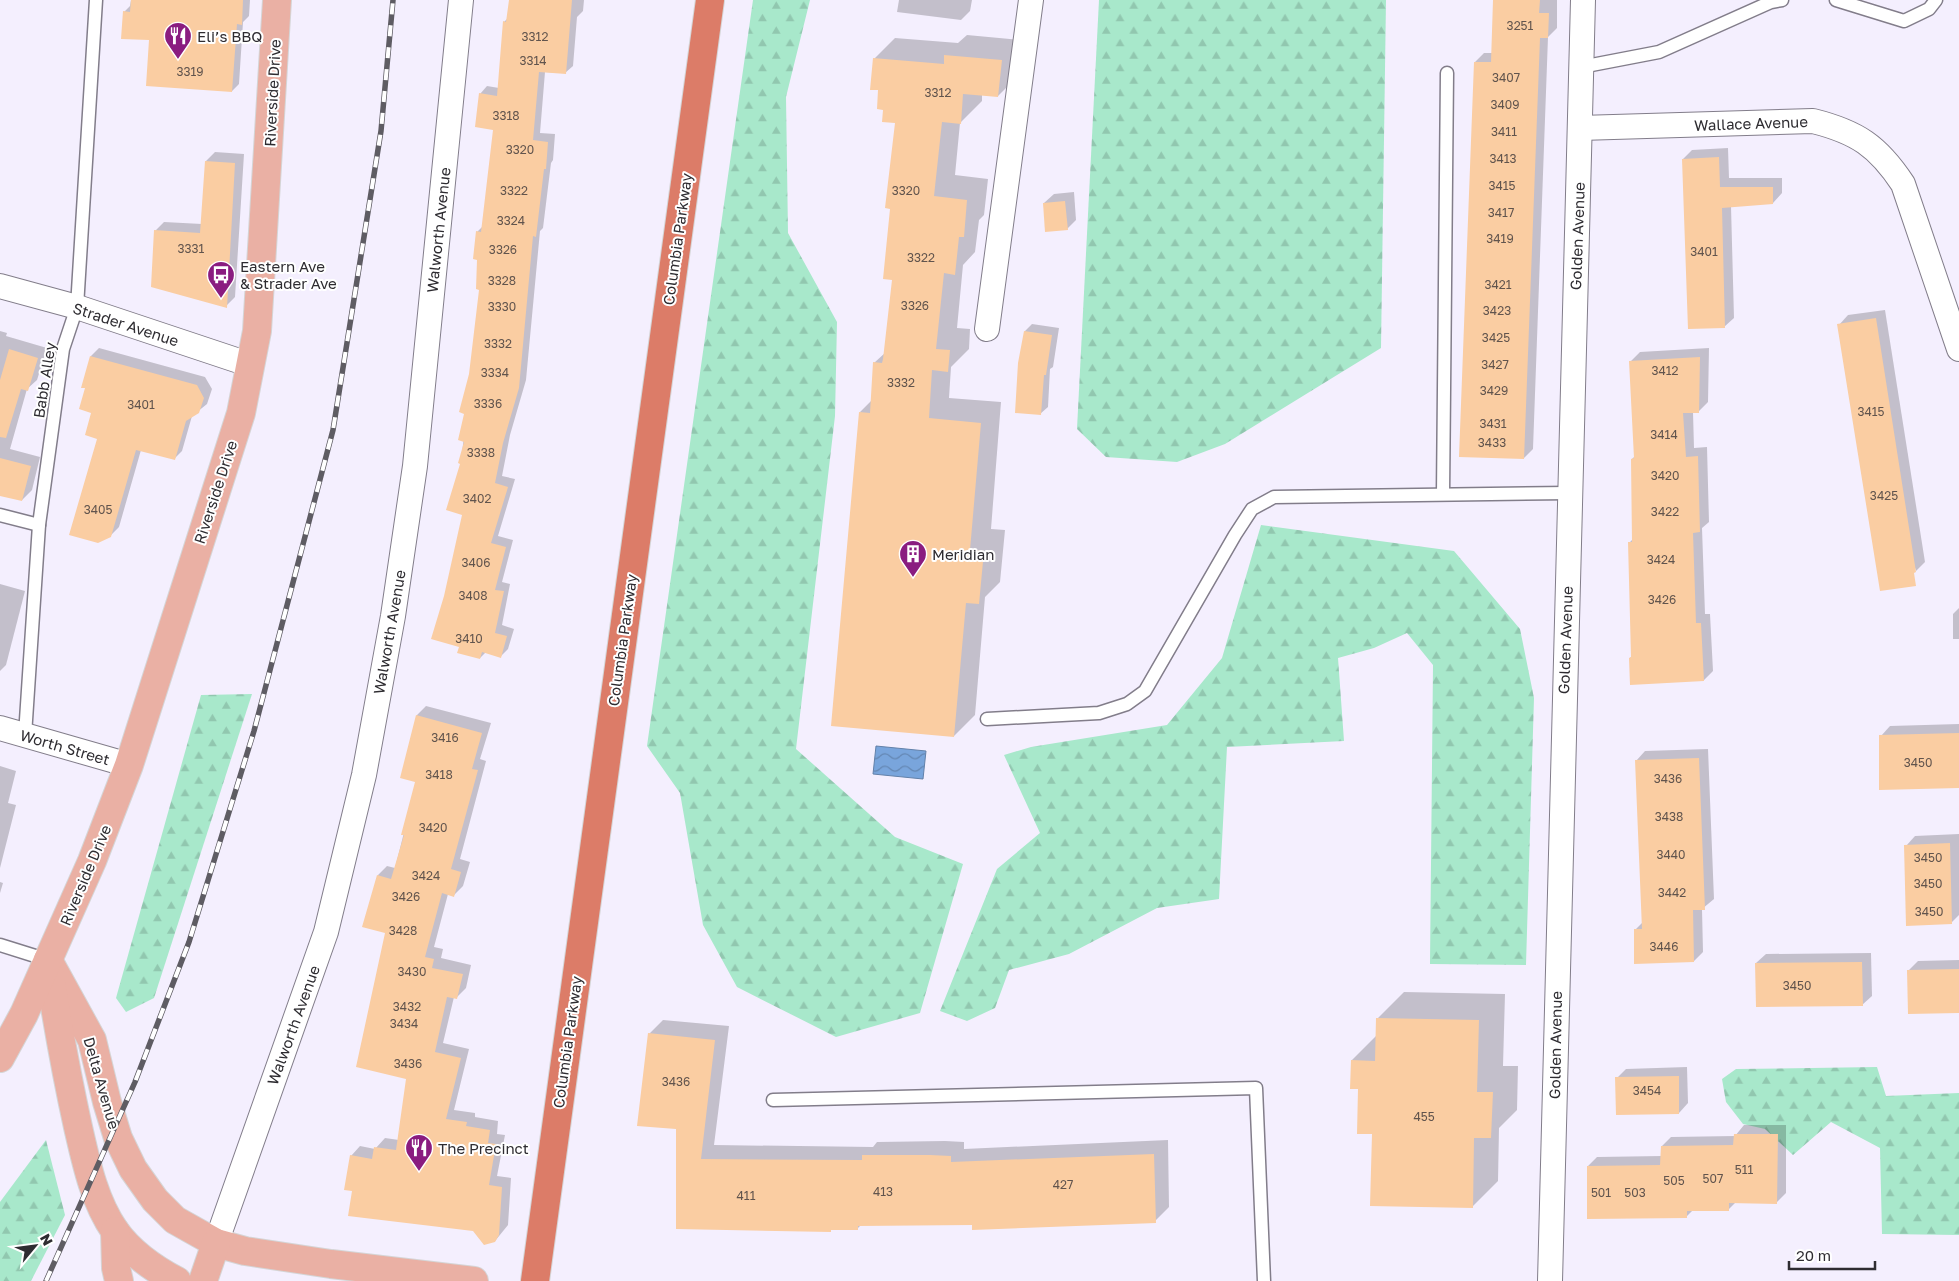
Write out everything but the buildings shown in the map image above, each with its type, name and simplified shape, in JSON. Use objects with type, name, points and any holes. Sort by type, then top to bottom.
[{"type":"highway","name":"Columbia Parkway","points":[[535,1281],[710,0]]},
{"type":"main road","name":"Riverside Drive","points":[[0,1058],[24,1014],[92,862],[129,765],[241,412],[257,331],[277,0]]},
{"type":"main road","name":"Delta Avenue","points":[[48,960],[92,1040],[118,1138],[133,1169],[155,1200],[175,1220],[216,1243],[245,1250],[331,1264],[474,1281]]},
{"type":"main road","name":"Delta Avenue","points":[[48,960],[63,1063],[84,1155],[102,1206],[115,1231],[136,1254],[177,1281]]},
{"type":"main road","points":[[115,1231],[116,1268],[119,1281]]},
{"type":"main road","points":[[203,1281],[216,1243]]},
{"type":"street","name":"Walworth Avenue","points":[[216,1243],[326,932],[364,774],[393,616],[415,466],[461,0]]},
{"type":"street","points":[[987,329],[1031,0]]},
{"type":"street","name":"Golden Avenue","points":[[1550,1281],[1583,0]]},
{"type":"street","name":"Wallace Avenue","points":[[1580,128],[1813,121],[1841,128],[1866,141],[1887,160],[1903,184],[1959,349]]},
{"type":"street","name":"Strader Avenue","points":[[0,286],[77,308],[251,365]]},
{"type":"street","name":"Worth Street","points":[[0,728],[129,765]]},
{"type":"lane","name":"Babb Alley","points":[[25,735],[39,525],[63,349],[77,308],[96,0]]},
{"type":"lane","points":[[1581,67],[1659,52],[1771,2],[1782,0]]},
{"type":"lane","points":[[1836,0],[1904,20],[1929,9],[1936,0]]},
{"type":"lane","points":[[1443,494],[1447,73]]},
{"type":"lane","points":[[987,719],[1099,713],[1127,704],[1145,690],[1252,509],[1274,497],[1569,493]]},
{"type":"lane","points":[[0,515],[39,525]]},
{"type":"lane","points":[[0,945],[48,960]]},
{"type":"lane","points":[[772,1100],[1256,1088],[1264,1281]]},
{"type":"green space","points":[[753,0],[810,0],[786,97],[788,233],[837,322],[835,416],[796,749],[895,837],[963,864],[920,1013],[836,1037],[737,987],[703,925],[680,793],[647,746]]},
{"type":"green space","points":[[1099,0],[1386,0],[1381,348],[1225,444],[1177,462],[1106,457],[1077,429]]},
{"type":"green space","points":[[1261,525],[1454,551],[1520,629],[1534,698],[1526,965],[1430,964],[1433,665],[1407,633],[1374,648],[1338,658],[1344,741],[1227,747],[1219,899],[1157,908],[1069,954],[1009,970],[995,1008],[967,1021],[940,1011],[997,869],[1040,833],[1004,755],[1031,747],[1167,725],[1222,658]]},
{"type":"green space","points":[[252,694],[154,998],[126,1012],[116,998],[201,695]]},
{"type":"green space","points":[[1877,1067],[1886,1096],[1959,1093],[1959,1235],[1882,1234],[1880,1148],[1831,1122],[1793,1155],[1765,1129],[1743,1124],[1726,1102],[1722,1079],[1736,1069]]},
{"type":"green space","points":[[46,1140],[65,1215],[31,1281],[0,1281],[0,1202]]},
{"type":"water","points":[[876,746],[926,751],[923,779],[873,774]]},
{"type":"railway","points":[[46,1281],[135,1082],[189,942],[254,731],[333,430],[381,131],[393,0]]},
{"type":"place","name":"Eli’s BBQ","points":[[178,60]]},
{"type":"place","name":"Eastern Ave & Strader Ave","points":[[221,299]]},
{"type":"place","name":"Meridian","points":[[913,578]]},
{"type":"place","name":"The Precinct","points":[[419,1172]]}]
